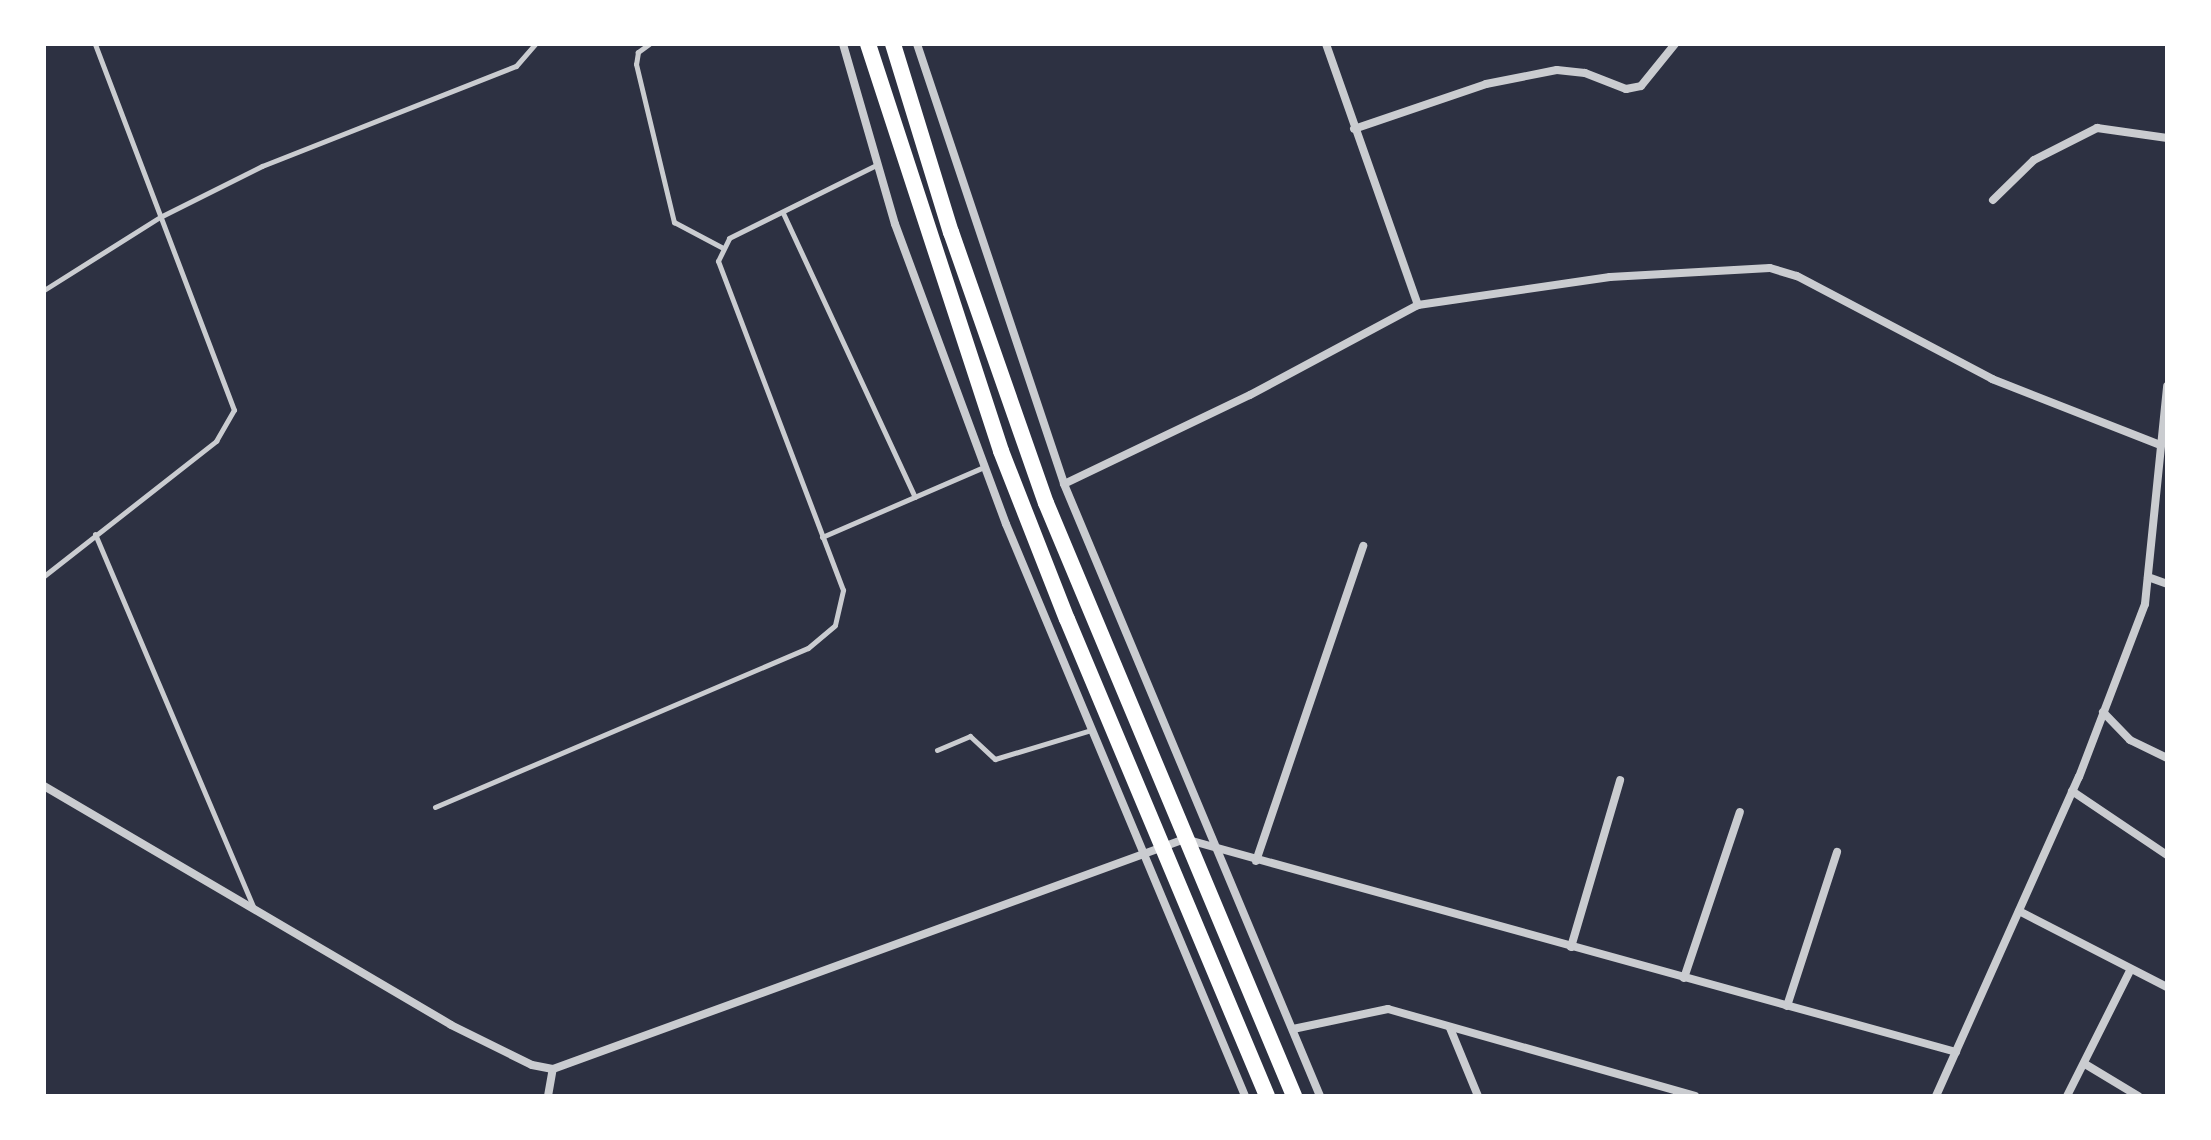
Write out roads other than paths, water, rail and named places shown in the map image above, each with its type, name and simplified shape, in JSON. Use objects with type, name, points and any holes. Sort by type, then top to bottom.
[{"type":"highway","points":[[868,44],[1001,451],[1161,848],[1267,1096]]},
{"type":"highway","points":[[893,44],[1024,444],[1294,1096]]},
{"type":"street","points":[[843,44],[878,164],[985,467],[1091,730],[1245,1096]]},
{"type":"street","points":[[917,44],[1064,484],[1320,1096]]},
{"type":"street","points":[[1326,44],[1418,305]]},
{"type":"street","points":[[1354,129],[1486,84],[1557,70],[1585,73],[1626,89],[1641,86],[1675,44]]},
{"type":"street","points":[[1993,200],[2034,160],[2097,128],[2167,138]]},
{"type":"street","points":[[1064,484],[1290,374],[1418,305],[1610,277],[1770,268],[1797,276],[1992,379],[2160,445]]},
{"type":"street","points":[[1936,1096],[2072,791],[2145,604],[2167,386]]},
{"type":"street","points":[[1256,861],[1363,546]]},
{"type":"street","points":[[2148,577],[2167,584]]},
{"type":"street","points":[[2103,712],[2130,740],[2167,758]]},
{"type":"street","points":[[1571,947],[1620,780]]},
{"type":"street","points":[[44,786],[451,1025],[532,1065],[553,1069],[1185,839],[1956,1052]]},
{"type":"street","points":[[2072,791],[2167,855]]},
{"type":"street","points":[[1684,978],[1740,812]]},
{"type":"street","points":[[1787,1006],[1837,852]]},
{"type":"street","points":[[2019,911],[2167,987]]},
{"type":"street","points":[[2067,1096],[2131,969]]},
{"type":"street","points":[[1293,1029],[1388,1009],[1695,1096]]},
{"type":"street","points":[[1450,1028],[1478,1096]]},
{"type":"street","points":[[2085,1064],[2138,1096]]},
{"type":"street","points":[[548,1096],[553,1069]]},
{"type":"lane","points":[[44,576],[216,441],[234,410],[95,44]]},
{"type":"lane","points":[[44,290],[160,217],[262,166],[516,66],[535,44]]},
{"type":"lane","points":[[649,44],[638,52],[636,64],[674,222],[723,248]]},
{"type":"lane","points":[[435,807],[827,636],[843,605],[843,590],[721,276],[723,248],[729,238],[878,164]]},
{"type":"lane","points":[[783,213],[915,497]]},
{"type":"lane","points":[[822,537],[985,467]]},
{"type":"lane","points":[[95,534],[255,910]]},
{"type":"lane","points":[[937,750],[970,736],[995,759],[1091,730]]}]
